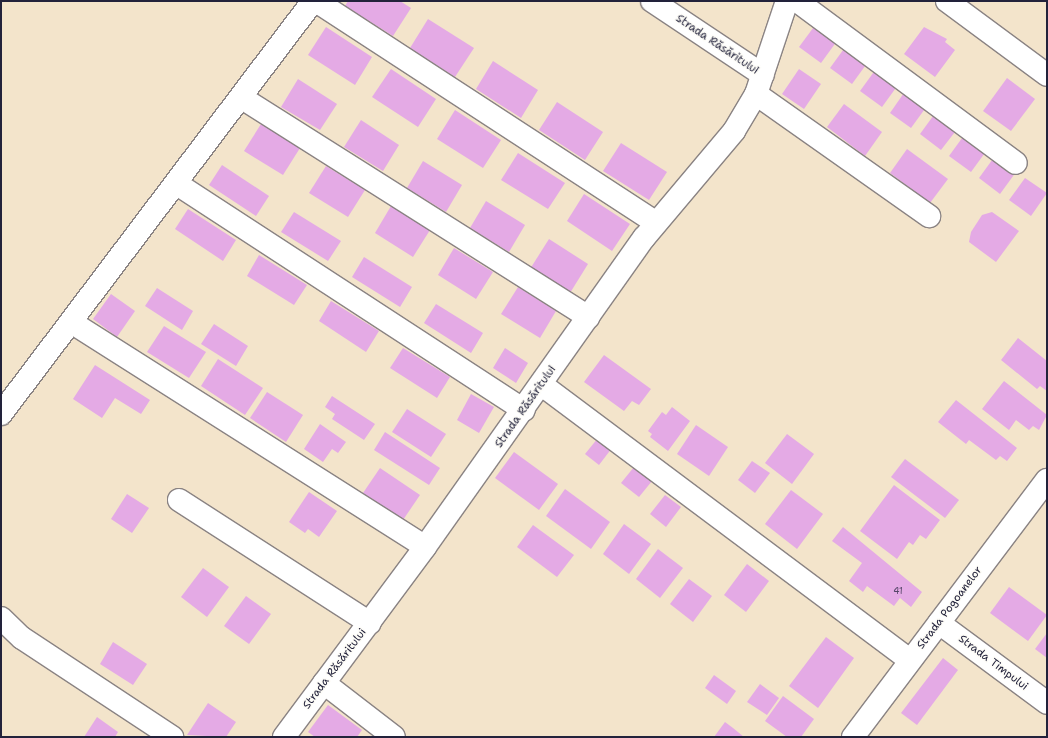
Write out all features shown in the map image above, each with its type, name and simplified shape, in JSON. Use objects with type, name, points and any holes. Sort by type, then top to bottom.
[{"type":"street","points":[[1,414],[242,98],[313,1]]},
{"type":"street","points":[[316,1],[656,223]]},
{"type":"street","name":"Strada Răsăritului","points":[[652,1],[759,84]]},
{"type":"street","name":"Strada Răsăritului","points":[[284,737],[370,623],[524,410],[656,223],[722,147],[759,84],[787,1]]},
{"type":"street","points":[[797,1],[1016,163]]},
{"type":"street","points":[[946,1],[1047,75]]},
{"type":"street","points":[[759,84],[929,216]]},
{"type":"street","points":[[242,98],[589,317]]},
{"type":"street","points":[[177,184],[524,410]]},
{"type":"street","points":[[71,322],[425,547]]},
{"type":"street","points":[[542,384],[910,660]]},
{"type":"street","name":"Strada Pogoanelor","points":[[853,737],[1047,480]]},
{"type":"street","points":[[178,500],[370,623]]},
{"type":"street","points":[[1,618],[22,638],[172,737]]},
{"type":"street","name":"Strada Timpului","points":[[939,623],[1047,703]]},
{"type":"street","points":[[324,683],[394,737]]},
{"type":"building","points":[[348,1],[400,1],[411,8],[393,36],[345,6]]},
{"type":"building","points":[[428,19],[474,48],[455,77],[410,48]]},
{"type":"building","points":[[816,24],[837,41],[821,63],[799,47]]},
{"type":"building","points":[[326,27],[372,57],[355,85],[308,55]]},
{"type":"building","points":[[924,27],[947,39],[945,42],[955,50],[935,77],[904,54]]},
{"type":"building","points":[[846,46],[868,62],[852,84],[830,68]]},
{"type":"building","points":[[493,61],[538,90],[521,118],[476,89]]},
{"type":"building","points":[[391,69],[436,99],[418,127],[372,97]]},
{"type":"building","points":[[799,69],[821,84],[804,109],[782,94]]},
{"type":"building","points":[[876,69],[898,85],[882,107],[860,91]]},
{"type":"building","points":[[1007,78],[1035,99],[1011,131],[983,111]]},
{"type":"building","points":[[298,79],[337,104],[320,130],[281,107]]},
{"type":"building","points":[[906,90],[927,106],[911,128],[890,113]]},
{"type":"building","points":[[557,102],[603,132],[585,160],[539,130]]},
{"type":"building","points":[[844,104],[882,132],[865,156],[827,127]]},
{"type":"building","points":[[455,110],[501,140],[483,168],[437,139]]},
{"type":"building","points":[[936,112],[958,128],[941,150],[920,134]]},
{"type":"building","points":[[361,120],[399,145],[383,171],[344,147]]},
{"type":"building","points":[[261,124],[300,148],[283,175],[244,151]]},
{"type":"building","points":[[965,134],[987,150],[971,172],[949,156]]},
{"type":"building","points":[[621,143],[667,172],[649,200],[603,171]]},
{"type":"building","points":[[907,149],[948,179],[930,203],[890,173]]},
{"type":"building","points":[[518,153],[565,183],[548,209],[501,180]]},
{"type":"building","points":[[995,156],[1016,172],[1000,194],[979,178]]},
{"type":"building","points":[[423,161],[462,185],[446,212],[407,188]]},
{"type":"building","points":[[222,165],[269,196],[256,216],[209,185]]},
{"type":"building","points":[[326,166],[365,190],[348,217],[309,193]]},
{"type":"building","points":[[1025,178],[1047,193],[1031,216],[1009,200]]},
{"type":"building","points":[[584,194],[630,224],[612,251],[567,221]]},
{"type":"building","points":[[486,201],[525,225],[509,252],[470,228]]},
{"type":"building","points":[[391,206],[430,230],[413,257],[375,233]]},
{"type":"building","points":[[188,209],[236,240],[223,261],[175,229]]},
{"type":"building","points":[[294,212],[341,241],[328,261],[281,232]]},
{"type":"building","points":[[992,212],[1019,231],[996,262],[969,242],[971,232],[982,215]]},
{"type":"building","points":[[549,239],[588,264],[570,293],[530,269]]},
{"type":"building","points":[[454,248],[493,272],[476,299],[438,275]]},
{"type":"building","points":[[259,255],[307,285],[294,305],[247,276]]},
{"type":"building","points":[[364,257],[412,287],[400,307],[352,277]]},
{"type":"building","points":[[518,287],[556,311],[540,338],[501,314]]},
{"type":"building","points":[[157,288],[193,311],[182,330],[145,306]]},
{"type":"building","points":[[111,294],[135,311],[117,337],[93,319]]},
{"type":"building","points":[[331,301],[379,331],[366,352],[319,321]]},
{"type":"building","points":[[436,304],[483,333],[471,353],[424,323]]},
{"type":"building","points":[[214,324],[248,346],[236,366],[201,344]]},
{"type":"building","points":[[164,326],[206,352],[189,378],[147,352]]},
{"type":"building","points":[[1018,338],[1047,361],[1047,391],[1040,386],[1037,389],[1001,360]]},
{"type":"building","points":[[403,348],[450,377],[437,398],[390,368]]},
{"type":"building","points":[[505,348],[528,363],[516,383],[493,368]]},
{"type":"building","points":[[604,355],[651,389],[639,405],[632,401],[624,411],[584,382]]},
{"type":"building","points":[[218,359],[263,388],[245,415],[201,386]]},
{"type":"building","points":[[95,365],[150,400],[141,414],[115,398],[102,418],[73,399]]},
{"type":"building","points":[[1004,381],[1047,415],[1039,430],[1033,426],[1029,430],[1016,420],[1009,430],[982,409]]},
{"type":"building","points":[[267,392],[303,415],[286,442],[250,418]]},
{"type":"building","points":[[471,394],[494,407],[479,433],[457,420]]},
{"type":"building","points":[[332,396],[375,424],[364,440],[332,419],[335,414],[325,407]]},
{"type":"building","points":[[956,400],[1017,448],[1007,461],[1000,456],[996,460],[969,440],[966,444],[938,422]]},
{"type":"building","points":[[672,407],[690,421],[668,451],[650,437],[652,434],[648,431],[662,412],[666,415]]},
{"type":"building","points":[[407,409],[446,434],[431,457],[392,432]]},
{"type":"building","points":[[320,424],[346,442],[338,453],[332,449],[323,462],[304,449]]},
{"type":"building","points":[[696,425],[728,447],[709,476],[677,454]]},
{"type":"building","points":[[385,432],[440,468],[429,485],[374,450]]},
{"type":"building","points":[[787,434],[814,454],[792,484],[765,463]]},
{"type":"building","points":[[598,438],[612,448],[599,465],[585,454]]},
{"type":"building","points":[[514,452],[558,484],[539,510],[495,478]]},
{"type":"building","points":[[905,459],[959,500],[945,518],[891,477]]},
{"type":"building","points":[[752,461],[770,473],[755,493],[738,480]]},
{"type":"building","points":[[634,467],[652,481],[639,497],[621,483]]},
{"type":"building","points":[[380,468],[420,495],[403,520],[363,493]]},
{"type":"building","points":[[894,485],[940,520],[926,539],[920,535],[913,545],[909,542],[897,559],[860,531]]},
{"type":"building","points":[[565,489],[610,522],[591,549],[546,516]]},
{"type":"building","points":[[791,490],[823,514],[797,549],[765,524]]},
{"type":"building","points":[[309,492],[337,511],[319,537],[308,529],[305,533],[289,522]]},
{"type":"building","points":[[127,494],[149,508],[132,533],[111,519]]},
{"type":"building","points":[[665,495],[681,507],[666,527],[650,514]]},
{"type":"building","points":[[624,524],[651,544],[629,574],[603,554]]},
{"type":"building","points":[[533,525],[574,555],[557,577],[517,547]]},
{"type":"building","points":[[843,527],[922,592],[911,607],[900,598],[894,606],[867,586],[863,592],[849,581],[862,563],[832,541]]},
{"type":"building","points":[[658,549],[683,568],[660,598],[636,579]]},
{"type":"building","points":[[747,564],[769,581],[746,612],[724,595]]},
{"type":"building","points":[[203,568],[229,587],[207,617],[181,597]]},
{"type":"building","points":[[689,579],[712,596],[693,622],[670,604]]},
{"type":"building","points":[[1009,587],[1047,615],[1028,641],[990,613]]},
{"type":"building","points":[[246,596],[271,614],[249,644],[224,626]]},
{"type":"building","points":[[1047,633],[1047,658],[1035,649]]},
{"type":"building","points":[[826,637],[854,658],[818,708],[789,686]]},
{"type":"building","points":[[113,642],[147,664],[133,685],[100,664]]},
{"type":"building","points":[[943,658],[958,670],[917,725],[901,713]]},
{"type":"building","points":[[714,675],[736,691],[727,704],[705,688]]},
{"type":"building","points":[[760,684],[779,698],[767,715],[747,702]]},
{"type":"building","points":[[783,696],[814,719],[801,737],[787,737],[765,721]]},
{"type":"building","points":[[208,703],[236,722],[226,737],[187,735]]},
{"type":"building","points":[[328,705],[362,730],[357,737],[315,737],[308,732]]},
{"type":"building","points":[[97,717],[118,732],[115,737],[84,737]]},
{"type":"building","points":[[725,722],[733,728],[744,737],[714,737]]}]
